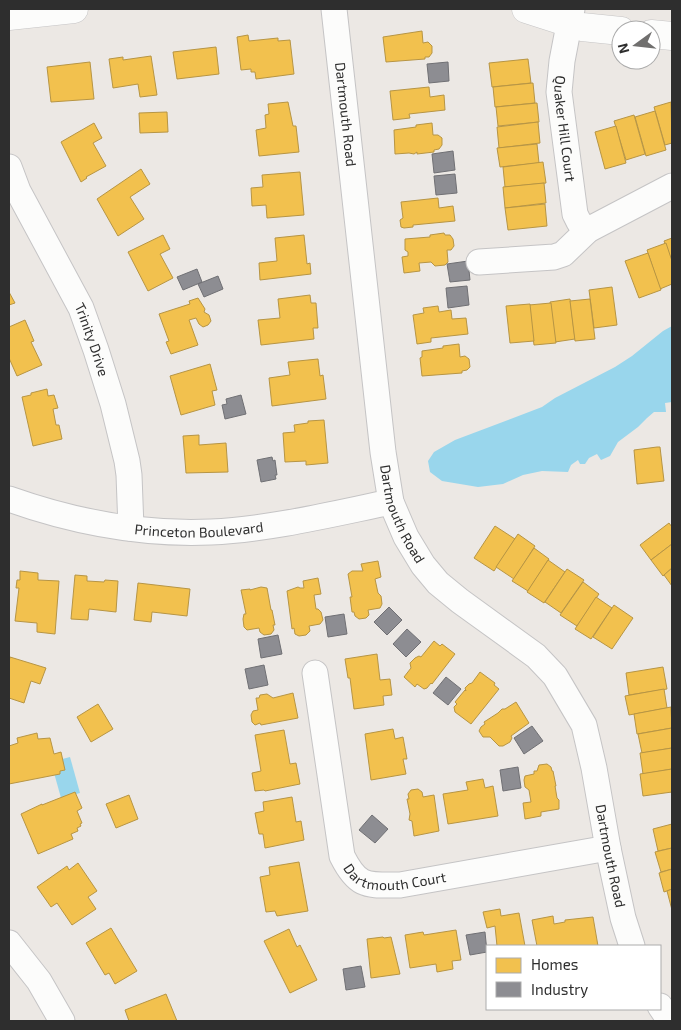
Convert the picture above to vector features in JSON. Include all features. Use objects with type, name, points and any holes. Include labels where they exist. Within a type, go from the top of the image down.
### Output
[{"type":"street","points":[[9,16],[74,9]]},
{"type":"street","name":"Dartmouth Road","points":[[334,9],[382,444],[391,502],[406,537],[423,565],[438,582],[480,617],[536,656],[556,676],[584,725],[594,768],[608,848],[632,945]]},
{"type":"street","points":[[526,9],[571,15],[582,27],[611,30]]},
{"type":"street","name":"Quaker Hill Court","points":[[571,15],[562,61],[559,92],[575,214],[579,222],[588,230]]},
{"type":"street","name":"Trinity Drive","points":[[9,167],[18,191],[81,308],[96,350],[113,404],[127,461],[131,528]]},
{"type":"street","points":[[480,262],[554,257],[563,254],[588,230],[672,186]]},
{"type":"street","name":"Princeton Boulevard","points":[[9,500],[64,517],[111,526],[154,531],[212,532],[270,526],[391,502]]},
{"type":"street","name":"Dartmouth Court","points":[[315,673],[342,856],[349,869],[361,882],[375,885],[400,885],[608,848]]},
{"type":"street","points":[[9,943],[39,981],[62,1021]]},
{"type":"street","points":[[661,1008],[670,1021]]},
{"type":"water","points":[[672,326],[672,402],[665,403],[666,412],[654,412],[618,442],[610,456],[601,460],[597,454],[589,458],[585,464],[580,464],[578,460],[571,465],[568,472],[542,471],[523,475],[503,484],[478,487],[442,481],[430,472],[428,461],[434,452],[455,440],[542,407],[555,398],[615,367]]},
{"type":"water","points":[[70,757],[80,793],[61,798],[51,762]]},
{"type":"building: Homes","points":[[422,31],[423,43],[428,42],[432,46],[432,53],[429,57],[425,57],[425,59],[386,62],[383,37]]},
{"type":"building: Homes","points":[[248,35],[249,41],[278,38],[278,41],[290,40],[294,74],[256,79],[255,72],[251,72],[251,69],[241,70],[237,37]]},
{"type":"building: Homes","points":[[216,47],[219,74],[177,79],[173,52]]},
{"type":"building: Homes","points":[[151,56],[157,95],[140,97],[138,84],[113,88],[109,59],[123,57],[123,60]]},
{"type":"building: Homes","points":[[528,59],[531,83],[492,87],[489,63]]},
{"type":"building: Homes","points":[[90,62],[94,99],[51,102],[47,67]]},
{"type":"building: Homes","points":[[533,83],[535,103],[495,107],[493,87]]},
{"type":"building: Homes","points":[[429,87],[430,97],[444,95],[445,110],[409,114],[410,118],[393,120],[390,91]]},
{"type":"building: Homes","points":[[288,102],[293,126],[296,126],[299,152],[259,156],[256,130],[266,128],[265,115],[269,114],[268,104]]},
{"type":"building: Homes","points":[[671,102],[672,143],[665,145],[654,107]]},
{"type":"building: Homes","points":[[537,103],[539,122],[498,126],[496,107]]},
{"type":"building: Homes","points":[[655,111],[666,150],[646,156],[635,117]]},
{"type":"building: Homes","points":[[167,112],[168,132],[140,133],[139,113]]},
{"type":"building: Homes","points":[[634,115],[645,154],[626,160],[614,121]]},
{"type":"building: Homes","points":[[538,122],[540,143],[499,148],[497,127]]},
{"type":"building: Homes","points":[[94,123],[102,138],[93,143],[106,166],[86,177],[81,182],[61,142]]},
{"type":"building: Homes","points":[[432,123],[433,135],[438,135],[442,138],[442,145],[439,149],[434,150],[434,152],[417,154],[417,152],[414,154],[395,154],[394,130]]},
{"type":"building: Homes","points":[[616,126],[626,163],[605,169],[595,132]]},
{"type":"building: Homes","points":[[537,144],[539,163],[500,167],[497,148]]},
{"type":"building: Homes","points":[[543,162],[546,183],[505,187],[503,167]]},
{"type":"building: Homes","points":[[141,169],[150,184],[130,197],[144,219],[118,236],[97,199]]},
{"type":"building: Homes","points":[[300,172],[304,215],[267,218],[266,205],[252,206],[251,188],[263,187],[262,175]]},
{"type":"building: Homes","points":[[544,183],[546,203],[505,208],[503,187]]},
{"type":"building: Homes","points":[[438,198],[439,208],[453,206],[455,221],[401,227],[400,220],[403,218],[401,202]]},
{"type":"building: Homes","points":[[545,204],[547,226],[508,230],[505,208]]},
{"type":"building: Homes","points":[[444,233],[445,235],[450,235],[454,246],[451,250],[447,250],[448,262],[445,265],[435,266],[431,262],[419,263],[420,271],[404,273],[402,257],[408,256],[408,252],[405,250],[405,239],[430,237],[430,235]]},
{"type":"building: Homes","points":[[163,235],[170,249],[160,254],[173,278],[148,291],[128,252]]},
{"type":"building: Homes","points":[[304,235],[307,264],[310,263],[311,274],[260,280],[259,263],[277,261],[275,238]]},
{"type":"building: Homes","points":[[672,238],[672,261],[664,241]]},
{"type":"building: Homes","points":[[666,243],[672,261],[672,284],[660,289],[647,250]]},
{"type":"building: Homes","points":[[648,253],[661,290],[639,298],[625,261]]},
{"type":"building: Homes","points":[[612,287],[617,325],[594,328],[589,290]]},
{"type":"building: Homes","points":[[9,292],[15,303],[9,305]]},
{"type":"building: Homes","points":[[310,295],[311,303],[316,303],[318,328],[313,328],[314,339],[261,345],[258,320],[280,318],[278,299]]},
{"type":"building: Homes","points":[[198,298],[205,309],[204,312],[209,315],[211,321],[203,327],[196,318],[189,320],[198,345],[171,354],[166,342],[169,341],[159,314],[190,304],[189,301]]},
{"type":"building: Homes","points":[[570,299],[575,339],[555,342],[550,302]]},
{"type":"building: Homes","points":[[590,299],[595,339],[575,341],[570,301]]},
{"type":"building: Homes","points":[[551,303],[556,343],[534,345],[529,305]]},
{"type":"building: Homes","points":[[530,304],[534,341],[510,343],[506,306]]},
{"type":"building: Homes","points":[[438,306],[439,312],[451,310],[452,319],[466,318],[468,334],[431,338],[431,342],[417,344],[413,315],[424,313],[423,308]]},
{"type":"building: Homes","points":[[25,320],[34,341],[31,342],[42,365],[17,376],[9,358],[9,327]]},
{"type":"building: Homes","points":[[459,344],[460,357],[465,356],[469,359],[470,367],[467,370],[462,371],[462,373],[422,376],[420,358],[422,357],[422,351]]},
{"type":"building: Homes","points":[[318,359],[320,376],[323,375],[326,399],[272,406],[269,378],[290,375],[288,362]]},
{"type":"building: Homes","points":[[210,364],[217,390],[212,391],[215,405],[181,415],[170,376]]},
{"type":"building: Homes","points":[[47,389],[48,396],[54,395],[58,408],[53,409],[56,425],[59,425],[62,439],[33,446],[22,397]]},
{"type":"building: Homes","points":[[324,420],[328,463],[306,465],[306,461],[285,462],[283,433],[295,432],[294,425],[308,423],[308,421]]},
{"type":"building: Homes","points":[[199,435],[199,445],[226,443],[228,472],[186,473],[183,436]]},
{"type":"building: Homes","points":[[660,447],[664,481],[637,484],[634,450]]},
{"type":"building: Homes","points":[[669,523],[672,527],[672,544],[651,560],[640,545]]},
{"type":"building: Homes","points":[[495,526],[515,539],[494,571],[474,558]]},
{"type":"building: Homes","points":[[518,534],[535,546],[514,579],[496,567]]},
{"type":"building: Homes","points":[[672,544],[672,568],[663,576],[651,560]]},
{"type":"building: Homes","points":[[534,548],[549,559],[528,591],[512,581]]},
{"type":"building: Homes","points":[[548,560],[565,572],[544,603],[527,592]]},
{"type":"building: Homes","points":[[378,561],[381,577],[375,579],[382,604],[380,608],[368,610],[369,615],[366,618],[359,619],[352,612],[350,597],[352,597],[348,574],[352,571],[363,571],[361,564]]},
{"type":"building: Homes","points":[[672,568],[672,586],[664,575]]},
{"type":"building: Homes","points":[[567,569],[584,580],[561,613],[545,602]]},
{"type":"building: Homes","points":[[20,571],[38,573],[38,580],[59,581],[55,634],[37,632],[37,623],[15,621],[19,588],[16,588],[17,580],[20,580]]},
{"type":"building: Homes","points":[[75,575],[87,576],[87,581],[118,581],[116,612],[89,609],[88,620],[71,619]]},
{"type":"building: Homes","points":[[318,578],[321,594],[314,595],[316,609],[321,612],[323,620],[320,624],[309,626],[310,631],[306,635],[299,636],[295,634],[294,628],[292,629],[287,591],[298,587],[304,588],[303,581]]},
{"type":"building: Homes","points":[[583,582],[599,594],[577,626],[560,615]]},
{"type":"building: Homes","points":[[138,583],[190,589],[187,616],[152,612],[151,622],[134,620]]},
{"type":"building: Homes","points":[[267,588],[275,625],[273,625],[274,630],[271,634],[264,635],[260,632],[259,628],[247,630],[244,627],[243,619],[244,614],[246,614],[241,590]]},
{"type":"building: Homes","points":[[596,597],[612,608],[591,639],[575,629]]},
{"type":"building: Homes","points":[[614,605],[633,618],[612,649],[593,637]]},
{"type":"building: Homes","points":[[434,641],[440,646],[442,644],[455,654],[432,684],[424,689],[417,684],[415,687],[404,677],[411,668],[410,663],[415,658],[421,657]]},
{"type":"building: Homes","points":[[377,654],[380,680],[390,679],[392,695],[383,696],[384,705],[354,709],[350,678],[348,678],[345,659]]},
{"type":"building: Homes","points":[[10,657],[46,668],[40,684],[31,681],[24,703],[9,698]]},
{"type":"building: Homes","points":[[663,667],[667,689],[629,695],[626,673]]},
{"type":"building: Homes","points":[[480,672],[495,683],[494,685],[499,689],[471,724],[455,712],[454,707],[457,704],[455,702],[466,691],[465,688],[472,683]]},
{"type":"building: Homes","points":[[664,689],[667,708],[629,715],[625,696]]},
{"type":"building: Homes","points":[[293,693],[298,718],[261,725],[260,723],[255,725],[252,722],[251,715],[253,711],[258,710],[256,698],[259,698],[260,695],[267,694],[273,698]]},
{"type":"building: Homes","points":[[516,702],[529,723],[511,736],[510,742],[503,746],[499,746],[490,737],[483,737],[479,731],[485,724],[484,722]]},
{"type":"building: Homes","points":[[98,704],[113,729],[91,742],[77,717]]},
{"type":"building: Homes","points":[[671,707],[672,728],[637,734],[634,714]]},
{"type":"building: Homes","points":[[672,728],[672,748],[642,753],[638,734]]},
{"type":"building: Homes","points":[[393,729],[395,739],[403,737],[407,759],[403,759],[406,774],[371,780],[365,734]]},
{"type":"building: Homes","points":[[284,730],[290,764],[296,763],[300,784],[265,791],[255,791],[252,773],[261,771],[255,735]]},
{"type":"building: Homes","points":[[37,733],[38,739],[50,738],[54,754],[61,752],[65,770],[60,771],[60,774],[9,784],[9,746],[18,743],[17,738]]},
{"type":"building: Homes","points":[[672,748],[672,769],[643,774],[640,753]]},
{"type":"building: Homes","points":[[547,764],[553,771],[559,809],[541,812],[541,816],[525,819],[523,803],[531,802],[529,790],[525,787],[525,776],[534,774],[539,765]]},
{"type":"building: Homes","points":[[672,769],[672,792],[643,796],[640,774]]},
{"type":"building: Homes","points":[[483,779],[485,788],[493,786],[498,816],[448,824],[443,794],[468,790],[466,782]]},
{"type":"building: Homes","points":[[418,789],[422,792],[423,797],[434,795],[439,831],[414,836],[412,821],[409,820],[410,814],[407,799],[409,799],[408,794],[411,790]]},
{"type":"building: Homes","points":[[75,792],[82,808],[77,811],[82,823],[80,824],[81,826],[77,828],[78,831],[71,834],[73,839],[38,854],[21,814]]},
{"type":"building: Homes","points":[[129,795],[138,819],[116,828],[106,804]]},
{"type":"building: Homes","points":[[292,797],[296,822],[301,821],[304,840],[265,848],[263,834],[259,834],[255,813],[264,811],[263,802]]},
{"type":"building: Homes","points":[[672,824],[672,848],[658,851],[653,829]]},
{"type":"building: Homes","points":[[672,848],[672,869],[661,872],[655,852]]},
{"type":"building: Homes","points":[[299,862],[308,911],[277,916],[275,911],[266,912],[260,877],[270,875],[269,867]]},
{"type":"building: Homes","points":[[78,863],[97,891],[88,897],[96,909],[72,925],[57,903],[51,907],[37,887],[67,866],[69,870]]},
{"type":"building: Homes","points":[[672,869],[672,889],[664,892],[659,873]]},
{"type":"building: Homes","points":[[672,889],[672,910],[667,891]]},
{"type":"building: Homes","points":[[500,909],[501,916],[519,913],[525,945],[497,945],[495,926],[487,928],[483,912]]},
{"type":"building: Homes","points":[[553,916],[554,924],[565,922],[565,920],[593,917],[598,945],[537,945],[532,920]]},
{"type":"building: Homes","points":[[111,928],[137,971],[115,984],[109,973],[105,975],[86,943]]},
{"type":"building: Homes","points":[[289,929],[297,947],[300,945],[317,980],[290,993],[264,941]]},
{"type":"building: Homes","points":[[456,930],[461,960],[452,961],[453,969],[437,972],[436,964],[410,968],[405,935],[423,932],[424,935]]},
{"type":"building: Homes","points":[[391,937],[400,974],[371,978],[367,939]]},
{"type":"building: Homes","points":[[166,994],[177,1021],[129,1021],[125,1010]]},
{"type":"building: Industry","points":[[448,62],[449,81],[429,83],[427,64]]},
{"type":"building: Industry","points":[[453,151],[455,170],[434,173],[432,154]]},
{"type":"building: Industry","points":[[455,174],[457,193],[436,195],[434,176]]},
{"type":"building: Industry","points":[[468,261],[470,280],[450,282],[447,264]]},
{"type":"building: Industry","points":[[197,269],[202,282],[183,290],[177,277]]},
{"type":"building: Industry","points":[[218,276],[223,289],[204,297],[198,284]]},
{"type":"building: Industry","points":[[467,286],[469,305],[448,308],[446,288]]},
{"type":"building: Industry","points":[[241,395],[246,414],[225,419],[222,405],[227,404],[226,399]]},
{"type":"building: Industry","points":[[272,457],[273,461],[275,460],[276,479],[261,482],[257,460]]},
{"type":"building: Industry","points":[[389,607],[402,620],[387,635],[374,622]]},
{"type":"building: Industry","points":[[344,614],[347,634],[328,637],[325,617]]},
{"type":"building: Industry","points":[[407,629],[421,642],[406,657],[393,644]]},
{"type":"building: Industry","points":[[278,635],[282,654],[261,658],[258,639]]},
{"type":"building: Industry","points":[[264,665],[268,685],[249,689],[245,669]]},
{"type":"building: Industry","points":[[446,677],[461,689],[448,705],[433,693]]},
{"type":"building: Industry","points":[[532,726],[543,741],[524,754],[514,738]]},
{"type":"building: Industry","points":[[518,767],[521,788],[503,791],[500,770]]},
{"type":"building: Industry","points":[[372,815],[388,829],[375,843],[359,830]]},
{"type":"building: Industry","points":[[485,932],[486,952],[470,955],[466,935]]},
{"type":"building: Industry","points":[[361,966],[365,987],[346,990],[343,969]]}]
